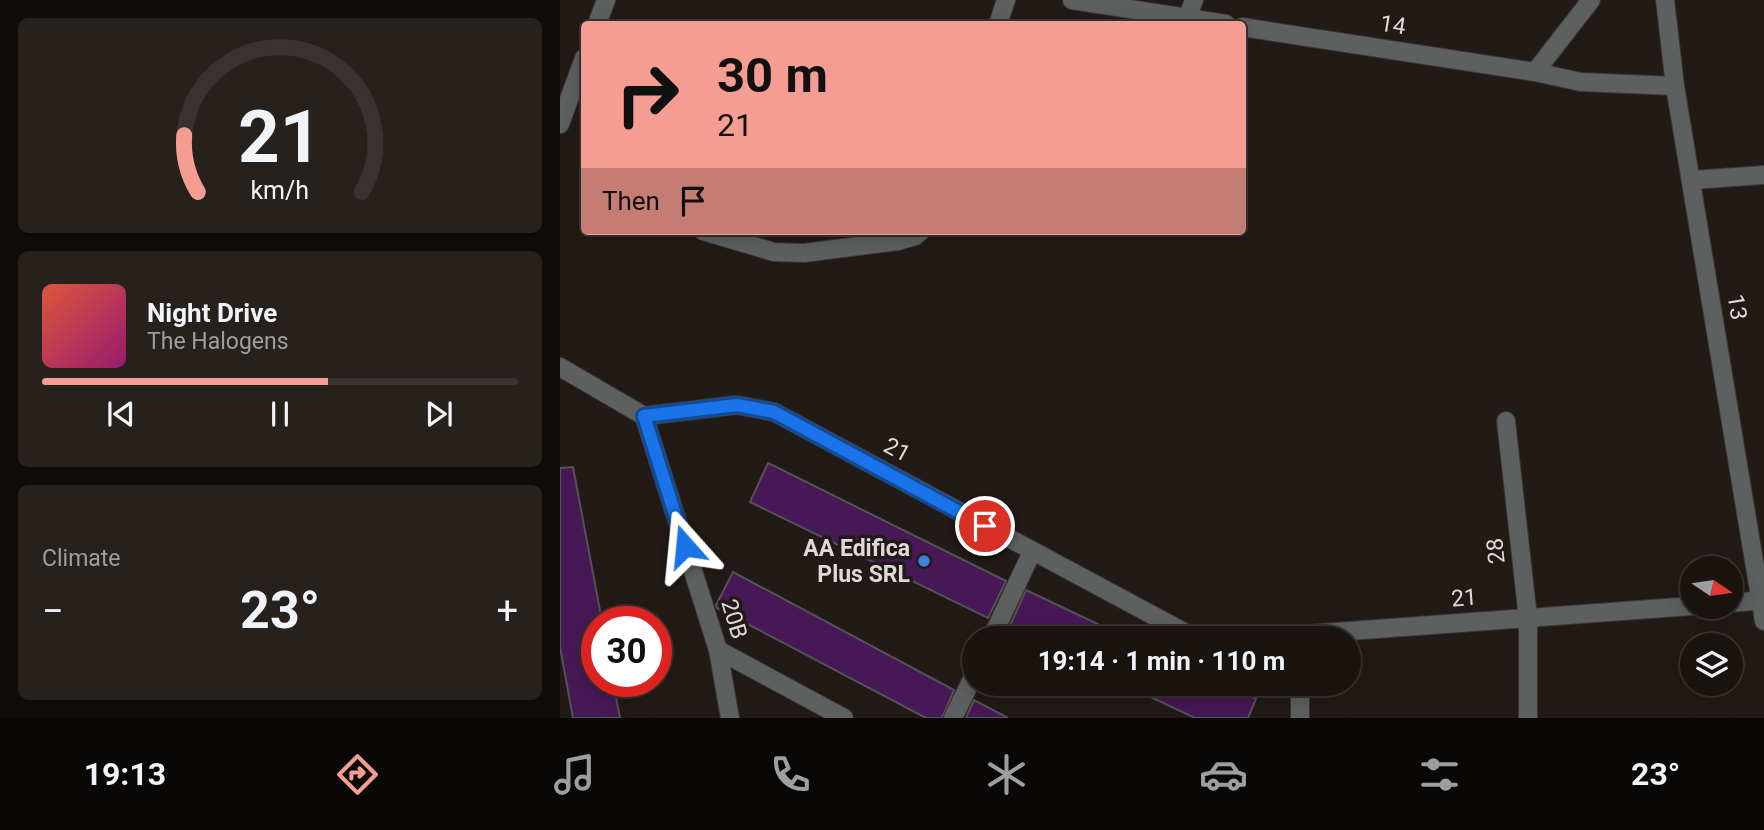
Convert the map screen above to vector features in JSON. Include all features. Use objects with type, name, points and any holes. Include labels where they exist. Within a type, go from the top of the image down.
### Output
[{"type":"street","points":[[598,21],[606,0]]},
{"type":"street","points":[[999,21],[1006,0]]},
{"type":"street","points":[[1072,0],[1203,21]]},
{"type":"street","points":[[1187,19],[1194,0]]},
{"type":"street","points":[[1535,72],[1591,0]]},
{"type":"street","name":"13","points":[[1665,0],[1675,86],[1763,601],[1764,621]]},
{"type":"street","name":"14","points":[[1246,28],[1535,72],[1581,82],[1675,86]]},
{"type":"street","points":[[560,124],[581,66]]},
{"type":"street","points":[[1692,180],[1764,174]]},
{"type":"street","points":[[717,235],[774,252],[804,253],[898,241],[916,235]]},
{"type":"street","points":[[560,367],[644,416]]},
{"type":"street","name":"21","points":[[644,416],[737,405],[774,412],[1172,626]]},
{"type":"street","name":"20B","points":[[644,416],[718,650],[730,718]]},
{"type":"street","name":"28","points":[[1506,421],[1528,618],[1528,718]]},
{"type":"street","points":[[997,626],[1032,552]]},
{"type":"street","points":[[1743,602],[1763,601]]},
{"type":"street","name":"21","points":[[1361,632],[1680,607]]},
{"type":"street","points":[[718,650],[844,718]]},
{"type":"street","points":[[954,718],[964,696]]},
{"type":"street","points":[[1300,696],[1300,718]]},
{"type":"building","points":[[768,463],[1006,581],[988,618],[750,502]]},
{"type":"building","points":[[573,467],[599,606],[581,606],[581,697],[616,697],[620,718],[573,718],[560,647],[560,468]]},
{"type":"building","points":[[733,572],[954,690],[942,718],[926,718],[717,608],[716,605]]},
{"type":"building","points":[[1026,590],[1102,626],[1010,626]]},
{"type":"building","points":[[1148,696],[1250,696],[1256,699],[1248,718],[1195,718]]},
{"type":"building","points":[[974,700],[1008,718],[966,718]]},
{"type":"place","name":"AA Edifica Plus SRL","points":[[924,561]]},
{"type":"route","points":[[685,546],[644,416],[737,405],[774,412],[985,526]]}]
